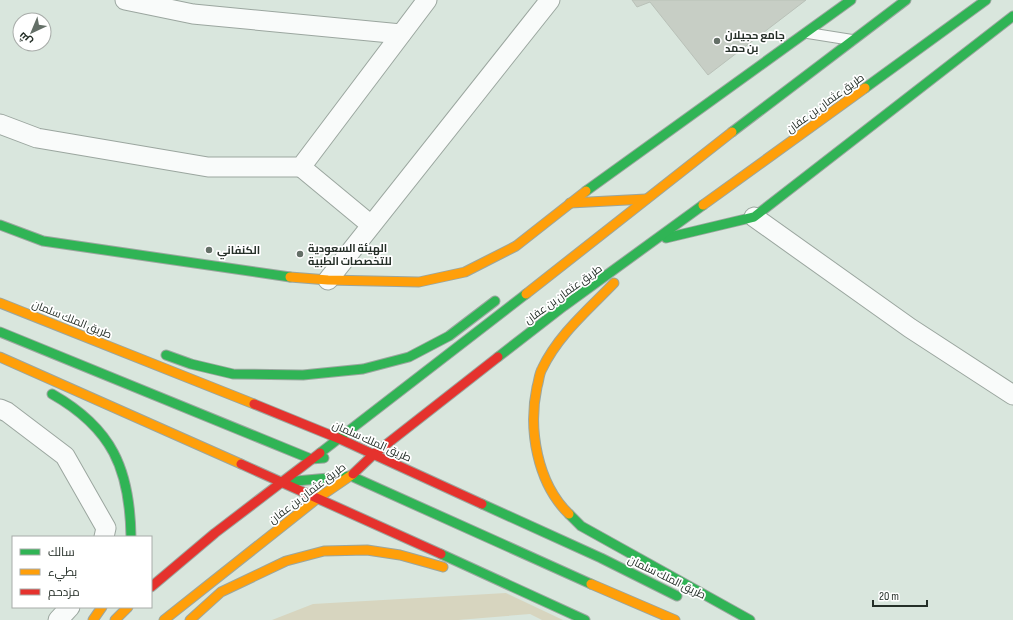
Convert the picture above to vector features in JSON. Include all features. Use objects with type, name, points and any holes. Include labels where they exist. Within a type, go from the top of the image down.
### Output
[{"type":"street","points":[[125,0],[193,14],[401,34]]},
{"type":"street","points":[[301,167],[427,0]]},
{"type":"street","points":[[328,280],[550,0]]},
{"type":"street","points":[[0,225],[43,241],[271,275],[328,280],[419,282],[465,272],[516,246],[570,203],[851,0]]},
{"type":"street","name":"طريق عثمان بن عفان","points":[[152,586],[205,541],[479,332],[646,198],[906,0]]},
{"type":"street","name":"طريق عثمان بن عفان","points":[[164,620],[318,498],[351,476],[374,454],[564,306],[656,241],[986,0]]},
{"type":"street","points":[[750,620],[581,526],[556,503],[541,466],[534,442],[533,419],[536,393],[542,370],[565,333],[656,241],[754,217],[1013,16]]},
{"type":"street","points":[[0,124],[37,138],[208,167],[301,167],[371,225]]},
{"type":"street","points":[[570,203],[646,198]]},
{"type":"street","points":[[597,225],[646,198]]},
{"type":"street","points":[[754,217],[910,328],[1013,395]]},
{"type":"street","points":[[161,353],[191,364],[233,374],[303,375],[363,369],[416,353],[449,336],[502,295]]},
{"type":"street","name":"طريق الملك سلمان","points":[[0,303],[340,439],[601,558],[685,599]]},
{"type":"street","points":[[12,309],[110,336]]},
{"type":"street","points":[[0,332],[311,459],[335,457]]},
{"type":"street","points":[[0,358],[280,483],[318,498],[585,620]]},
{"type":"street","points":[[42,389],[70,402],[98,429],[116,453],[129,489],[131,536]]},
{"type":"street","points":[[0,409],[7,412],[65,456],[106,528],[104,536]]},
{"type":"street","points":[[351,456],[374,454]]},
{"type":"street","points":[[280,483],[351,476],[599,588],[674,620]]},
{"type":"street","points":[[190,620],[221,592],[286,561],[324,551],[367,550],[400,555],[506,584]]},
{"type":"street","points":[[58,620],[69,608]]},
{"type":"street","points":[[93,620],[101,608]]},
{"type":"street","points":[[115,620],[127,608]]},
{"type":"lane","points":[[806,32],[854,40]]},
{"type":"shaded area","points":[[506,593],[563,620],[542,620],[530,614],[458,620],[272,620],[313,604]]},
{"type":"building","name":"جامع حجيلان بن حمد","points":[[632,0],[806,0],[708,75],[650,2],[637,7]]},
{"type":"traffic: fast","points":[[586,191],[851,0]]},
{"type":"traffic: fast","points":[[732,132],[906,0]]},
{"type":"traffic: fast","points":[[865,88],[986,0]]},
{"type":"traffic: fast","points":[[666,238],[754,217],[1013,16]]},
{"type":"traffic: fast","points":[[498,357],[564,306],[703,205]]},
{"type":"traffic: fast","points":[[0,225],[43,241],[290,277]]},
{"type":"traffic: fast","points":[[320,453],[526,294]]},
{"type":"traffic: fast","points":[[166,355],[191,364],[233,374],[303,375],[363,369],[409,357],[449,336],[495,301]]},
{"type":"traffic: fast","points":[[0,332],[311,459],[324,458]]},
{"type":"traffic: fast","points":[[52,394],[73,407],[90,421],[103,436],[114,453],[127,491],[131,536]]},
{"type":"traffic: fast","points":[[285,482],[351,476],[591,584]]},
{"type":"traffic: fast","points":[[482,504],[601,558],[677,596]]},
{"type":"traffic: fast","points":[[569,514],[581,526],[750,620]]},
{"type":"traffic: fast","points":[[441,554],[585,620]]},
{"type":"traffic: slow","points":[[703,205],[865,88]]},
{"type":"traffic: slow","points":[[526,294],[732,132]]},
{"type":"traffic: slow","points":[[290,277],[328,280],[419,282],[465,272],[516,246],[586,191]]},
{"type":"traffic: slow","points":[[570,203],[646,199]]},
{"type":"traffic: slow","points":[[569,514],[549,487],[542,471],[535,437],[534,403],[537,387],[541,371],[556,345],[574,323],[614,283]]},
{"type":"traffic: slow","points":[[0,303],[254,404]]},
{"type":"traffic: slow","points":[[0,357],[241,464]]},
{"type":"traffic: slow","points":[[164,620],[318,498],[353,474]]},
{"type":"traffic: slow","points":[[190,620],[221,592],[286,561],[324,551],[367,550],[400,555],[443,567]]},
{"type":"traffic: slow","points":[[591,584],[675,620]]},
{"type":"traffic: slow","points":[[93,620],[101,608]]},
{"type":"traffic: slow","points":[[115,620],[127,608]]},
{"type":"traffic: jam","points":[[353,474],[374,454],[498,357]]},
{"type":"traffic: jam","points":[[254,404],[340,439],[482,504]]},
{"type":"traffic: jam","points":[[152,586],[215,533],[320,453]]},
{"type":"traffic: jam","points":[[241,464],[441,554]]},
{"type":"place","name":"جامع حجيلان بن حمد","points":[[717,41]]},
{"type":"place","name":"الكنفاني","points":[[209,250]]},
{"type":"place","name":"الهيئة السعودية للتخصصات الطبية","points":[[300,254]]}]
